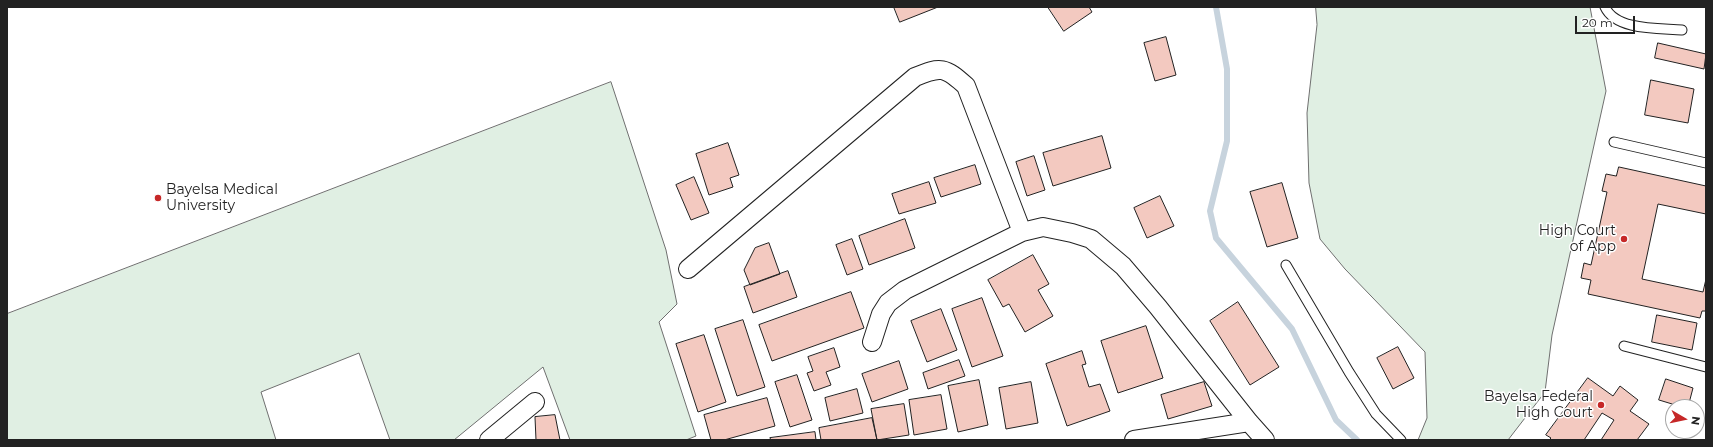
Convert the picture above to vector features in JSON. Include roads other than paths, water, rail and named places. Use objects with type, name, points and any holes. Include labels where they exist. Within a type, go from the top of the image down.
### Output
[{"type":"street","points":[[688,269],[915,77],[932,70],[951,72],[966,86],[1022,232]]},
{"type":"street","points":[[872,342],[881,314],[888,303],[905,290],[1022,232],[1043,227],[1072,233],[1090,239],[1123,266],[1265,440]]},
{"type":"street","points":[[489,440],[535,402]]},
{"type":"street","points":[[1134,440],[1249,422]]},
{"type":"lane","points":[[1605,7],[1620,22],[1637,26],[1682,30]]},
{"type":"lane","points":[[1614,142],[1706,163]]},
{"type":"lane","points":[[1286,265],[1349,372],[1376,414],[1401,440]]},
{"type":"lane","points":[[1624,346],[1706,367]]},
{"type":"waterway","points":[[1216,7],[1227,69],[1227,141],[1210,211],[1216,238],[1292,329],[1336,420],[1357,440]]},
{"type":"place","name":"Bayelsa Medical University","points":[[158,198]]},
{"type":"place","name":"High Court of App","points":[[1624,239]]},
{"type":"place","name":"Bayelsa Federal High Court","points":[[1601,405]]}]
